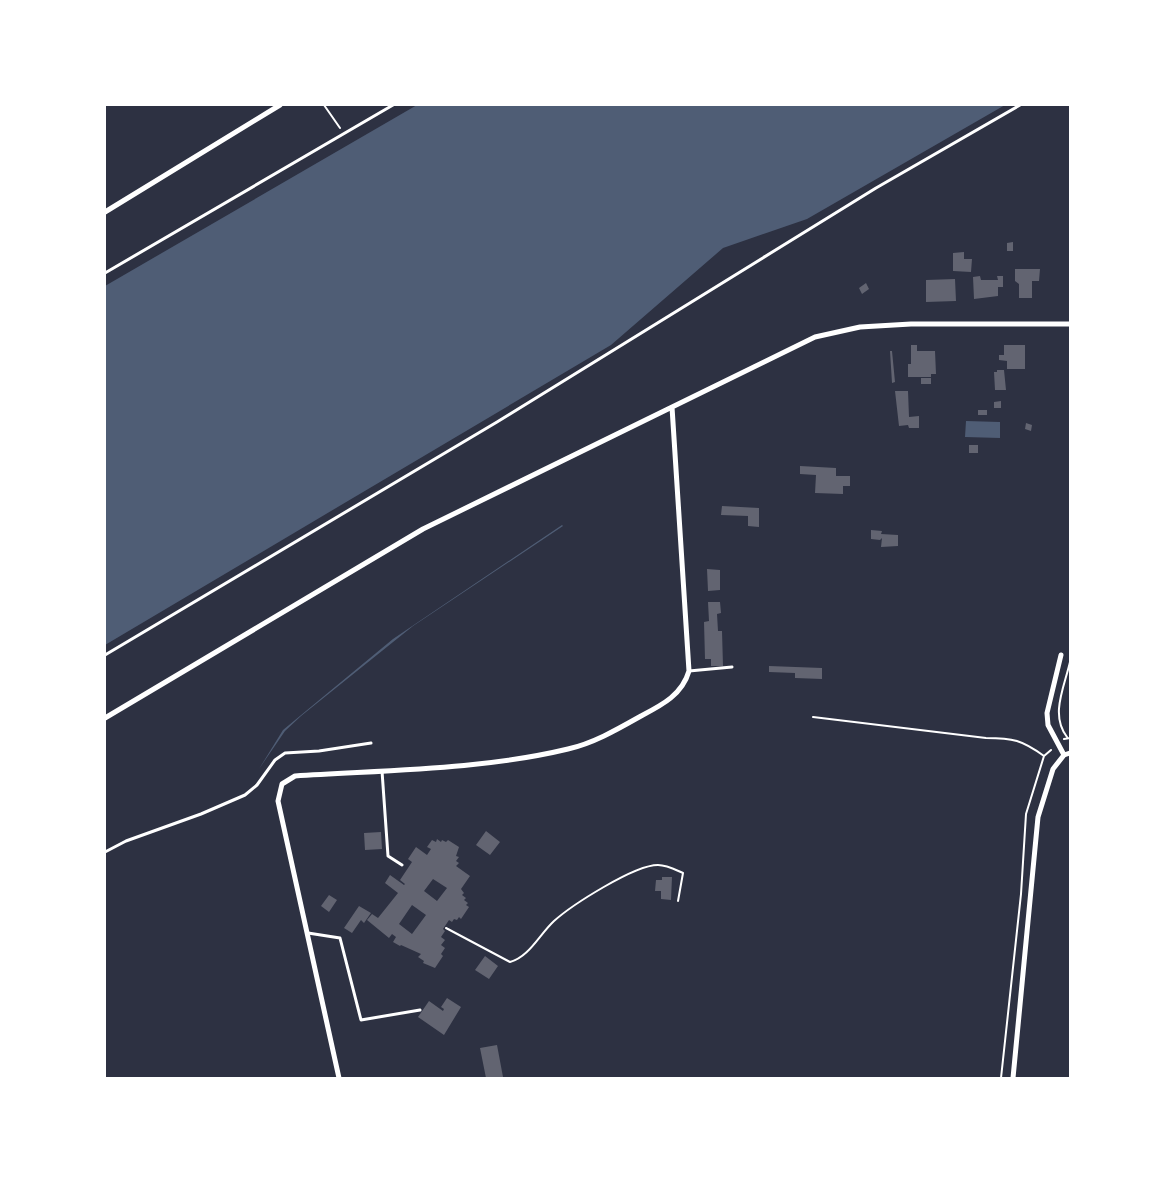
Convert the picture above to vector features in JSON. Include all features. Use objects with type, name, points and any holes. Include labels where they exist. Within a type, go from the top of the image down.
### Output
[{"type":"street","points":[[105,212],[280,105]]},
{"type":"street","points":[[105,718],[423,529],[570,455],[815,337],[860,327],[911,324],[1070,324]]},
{"type":"street","points":[[339,1078],[278,801],[282,784],[296,776],[500,761],[570,749],[613,731],[662,705],[680,690],[689,671],[672,407]]},
{"type":"street","points":[[1013,1078],[1038,817],[1053,769],[1067,754],[1048,724],[1047,713],[1061,655]]},
{"type":"lane","points":[[105,273],[393,105]]},
{"type":"lane","points":[[105,654],[496,422],[876,188],[1020,105]]},
{"type":"lane","points":[[689,671],[732,667]]},
{"type":"lane","points":[[105,852],[126,841],[201,814],[245,795],[258,785],[275,760],[285,753],[319,751],[371,743]]},
{"type":"lane","points":[[382,771],[388,856],[402,865]]},
{"type":"lane","points":[[308,933],[340,938],[361,1020],[420,1010]]},
{"type":"path","points":[[324,105],[343,134]]},
{"type":"path","points":[[1067,737],[1059,727],[1057,712],[1070,662]]},
{"type":"path","points":[[813,717],[986,738],[1009,738],[1020,740],[1044,756]]},
{"type":"path","points":[[446,928],[510,962],[520,959],[555,920],[612,883],[638,870],[658,865],[673,868],[683,873],[678,901]]},
{"type":"water","points":[[417,105],[1005,105],[807,219],[723,248],[611,345],[105,645],[105,286]]},
{"type":"water","points":[[966,421],[1000,422],[1000,438],[965,437]]},
{"type":"water","points":[[562,525],[413,626],[301,716],[285,731],[259,769],[283,730],[393,639]]},
{"type":"building","points":[[1013,242],[1013,251],[1007,251],[1007,243]]},
{"type":"building","points":[[964,252],[964,259],[972,259],[971,272],[953,271],[953,253]]},
{"type":"building","points":[[1015,269],[1040,269],[1039,281],[1032,281],[1032,298],[1019,298],[1019,284],[1015,281]]},
{"type":"building","points":[[980,276],[981,280],[998,280],[997,276],[1003,276],[1003,287],[998,287],[998,296],[974,299],[973,277]]},
{"type":"building","points":[[955,279],[956,301],[926,302],[926,280]]},
{"type":"building","points":[[866,283],[869,289],[862,294],[859,288]]},
{"type":"building","points":[[911,345],[917,345],[917,351],[935,351],[936,374],[931,374],[931,377],[908,377],[908,364],[911,364]]},
{"type":"building","points":[[1004,345],[1025,345],[1025,369],[1007,369],[1007,361],[999,360],[999,355],[1004,355]]},
{"type":"building","points":[[890,351],[892,351],[895,382],[892,383]]},
{"type":"building","points":[[997,370],[1004,370],[1006,390],[995,390],[994,372],[997,372]]},
{"type":"building","points":[[921,378],[931,378],[931,384],[921,384]]},
{"type":"building","points":[[895,391],[908,391],[909,417],[919,416],[919,428],[909,428],[908,425],[899,426]]},
{"type":"building","points":[[1001,401],[1001,408],[994,408],[994,402]]},
{"type":"building","points":[[978,410],[987,410],[987,415],[978,415]]},
{"type":"building","points":[[1026,423],[1032,425],[1031,431],[1025,429]]},
{"type":"building","points":[[969,445],[978,445],[978,453],[969,453]]},
{"type":"building","points":[[800,466],[836,468],[836,476],[850,476],[850,486],[843,486],[843,494],[815,493],[816,475],[800,474]]},
{"type":"building","points":[[722,506],[759,508],[759,527],[748,526],[748,516],[721,515]]},
{"type":"building","points":[[871,530],[882,531],[881,534],[898,535],[898,546],[881,547],[882,538],[880,540],[871,539]]},
{"type":"building","points":[[707,569],[720,570],[720,590],[708,591]]},
{"type":"building","points":[[708,602],[720,602],[721,613],[717,614],[718,631],[722,631],[723,666],[711,666],[711,659],[705,659],[704,622],[709,621]]},
{"type":"building","points":[[769,666],[822,668],[822,679],[795,678],[795,673],[769,672]]},
{"type":"building","points":[[486,831],[500,842],[490,855],[476,845]]},
{"type":"building","points":[[381,832],[382,849],[365,850],[364,833]]},
{"type":"building","points":[[437,839],[441,842],[442,840],[446,842],[448,840],[459,847],[456,856],[459,857],[456,861],[459,863],[456,866],[470,876],[461,889],[464,893],[462,895],[466,898],[464,900],[468,903],[466,905],[469,907],[461,919],[459,917],[452,922],[449,920],[443,929],[445,931],[441,937],[445,940],[441,945],[445,948],[441,954],[443,956],[435,968],[423,963],[424,961],[418,957],[421,954],[393,942],[396,937],[392,934],[389,938],[367,920],[372,914],[378,918],[398,893],[385,883],[390,875],[404,885],[400,880],[412,862],[408,859],[416,847],[427,855],[431,849],[427,847],[432,840],[436,842]],"holes":[[[433,879],[447,888],[437,901],[424,891]],[[412,905],[426,915],[412,934],[399,924]]]},
{"type":"building","points":[[662,877],[672,877],[671,900],[661,899],[661,891],[655,891],[656,880],[662,880]]},
{"type":"building","points":[[329,895],[337,900],[329,912],[321,906]]},
{"type":"building","points":[[359,906],[371,913],[364,923],[361,920],[352,933],[344,928]]},
{"type":"building","points":[[485,956],[498,966],[489,979],[475,970]]},
{"type":"building","points":[[447,998],[461,1007],[444,1035],[418,1017],[429,1001],[443,1011],[444,1009],[441,1007]]},
{"type":"building","points":[[497,1045],[503,1077],[486,1078],[480,1048]]}]
